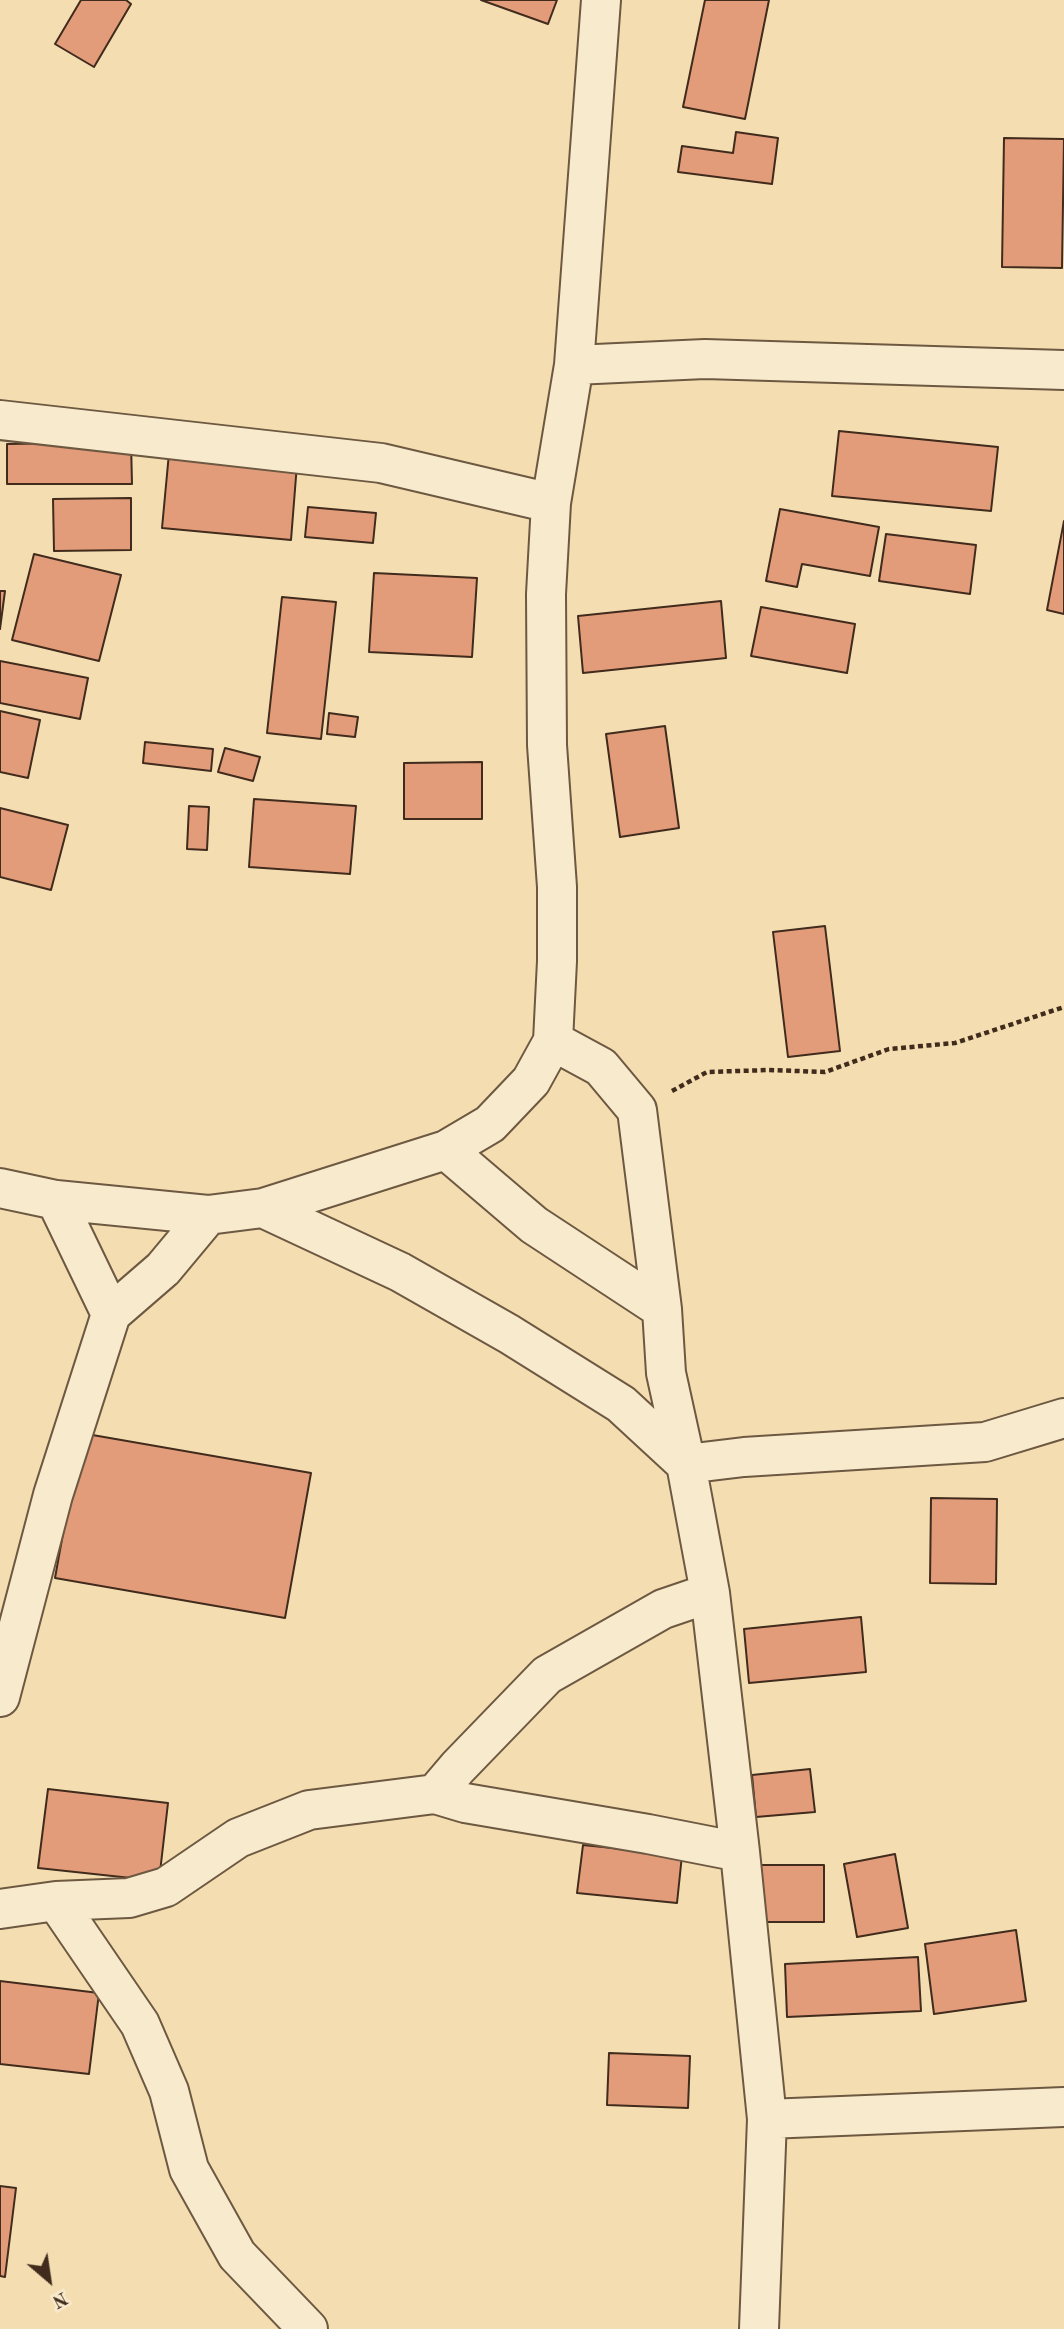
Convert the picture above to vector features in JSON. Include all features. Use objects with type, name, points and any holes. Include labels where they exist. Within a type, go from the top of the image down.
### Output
[{"type":"street","points":[[0,1188],[56,1200],[208,1215],[263,1208],[446,1150],[490,1124],[531,1081],[553,1041],[557,887],[547,745],[546,594],[551,503],[574,365],[601,0]]},
{"type":"street","points":[[574,365],[705,359],[1064,370]]},
{"type":"street","points":[[0,420],[382,463],[551,503]]},
{"type":"street","points":[[553,1041],[601,1067],[637,1110],[662,1309],[666,1373],[710,1593],[767,2119],[759,2329]]},
{"type":"street","points":[[446,1150],[534,1225],[662,1309]]},
{"type":"street","points":[[56,1200],[111,1314]]},
{"type":"street","points":[[263,1208],[400,1272],[509,1334],[621,1404],[686,1464],[744,1457],[985,1441],[1064,1418]]},
{"type":"street","points":[[0,1697],[53,1495],[111,1314],[163,1269],[208,1215]]},
{"type":"street","points":[[435,1794],[547,1675],[663,1609],[710,1593]]},
{"type":"street","points":[[0,1909],[56,1901],[129,1898],[166,1887],[238,1839],[309,1810],[435,1794],[466,1803],[648,1833],[740,1852]]},
{"type":"street","points":[[56,1901],[140,2024],[169,2091],[189,2169],[236,2255],[308,2329]]},
{"type":"street","points":[[767,2119],[1064,2107]]},
{"type":"path","points":[[637,1110],[707,1072],[825,1072],[889,1049],[955,1043],[1064,1007]]},
{"type":"building","points":[[81,0],[126,0],[131,4],[94,67],[55,44]]},
{"type":"building","points":[[481,0],[557,0],[548,24]]},
{"type":"building","points":[[705,0],[769,0],[745,119],[683,107]]},
{"type":"building","points":[[736,132],[778,138],[772,184],[678,172],[682,146],[733,153]]},
{"type":"building","points":[[1004,138],[1064,139],[1062,268],[1002,267]]},
{"type":"building","points":[[839,431],[998,447],[991,511],[832,496]]},
{"type":"building","points":[[131,442],[132,484],[7,484],[7,444]]},
{"type":"building","points":[[169,453],[297,464],[291,540],[162,528]]},
{"type":"building","points":[[131,498],[131,550],[54,551],[53,499]]},
{"type":"building","points":[[308,507],[376,513],[373,543],[305,537]]},
{"type":"building","points":[[780,509],[879,527],[870,576],[802,564],[797,587],[766,581]]},
{"type":"building","points":[[1064,521],[1064,614],[1047,610]]},
{"type":"building","points":[[886,534],[976,545],[970,594],[879,581]]},
{"type":"building","points":[[34,554],[121,575],[99,661],[12,640]]},
{"type":"building","points":[[374,573],[477,578],[472,657],[369,652]]},
{"type":"building","points":[[0,591],[5,591],[0,629]]},
{"type":"building","points":[[282,597],[336,602],[321,739],[267,733]]},
{"type":"building","points":[[721,601],[726,658],[583,673],[578,616]]},
{"type":"building","points":[[761,607],[855,624],[847,673],[751,656]]},
{"type":"building","points":[[0,661],[88,678],[80,719],[0,703]]},
{"type":"building","points":[[0,711],[40,720],[28,778],[0,772]]},
{"type":"building","points":[[329,713],[358,717],[355,737],[327,734]]},
{"type":"building","points":[[665,726],[679,828],[620,837],[606,734]]},
{"type":"building","points":[[145,742],[213,749],[211,771],[143,763]]},
{"type":"building","points":[[225,748],[260,757],[253,781],[218,772]]},
{"type":"building","points":[[482,762],[482,819],[404,819],[404,763]]},
{"type":"building","points":[[254,799],[356,806],[350,874],[249,867]]},
{"type":"building","points":[[189,806],[209,807],[207,850],[187,849]]},
{"type":"building","points":[[0,808],[68,825],[51,890],[0,877]]},
{"type":"building","points":[[825,926],[840,1051],[788,1057],[773,932]]},
{"type":"building","points":[[81,1433],[311,1473],[285,1618],[55,1578]]},
{"type":"building","points":[[931,1498],[997,1499],[996,1584],[930,1583]]},
{"type":"building","points":[[861,1617],[866,1672],[749,1683],[744,1629]]},
{"type":"building","points":[[810,1769],[815,1812],[756,1817],[752,1775]]},
{"type":"building","points":[[48,1789],[168,1803],[159,1881],[38,1868]]},
{"type":"building","points":[[583,1845],[682,1855],[677,1903],[577,1893]]},
{"type":"building","points":[[895,1854],[908,1928],[857,1937],[844,1864]]},
{"type":"building","points":[[755,1865],[824,1865],[824,1922],[756,1922]]},
{"type":"building","points":[[1016,1930],[1026,2001],[934,2014],[925,1944]]},
{"type":"building","points":[[918,1957],[921,2011],[787,2017],[785,1964]]},
{"type":"building","points":[[0,1981],[99,1993],[89,2074],[0,2064]]},
{"type":"building","points":[[609,2053],[690,2056],[688,2108],[607,2105]]},
{"type":"building","points":[[0,2186],[16,2188],[5,2277],[0,2276]]}]
